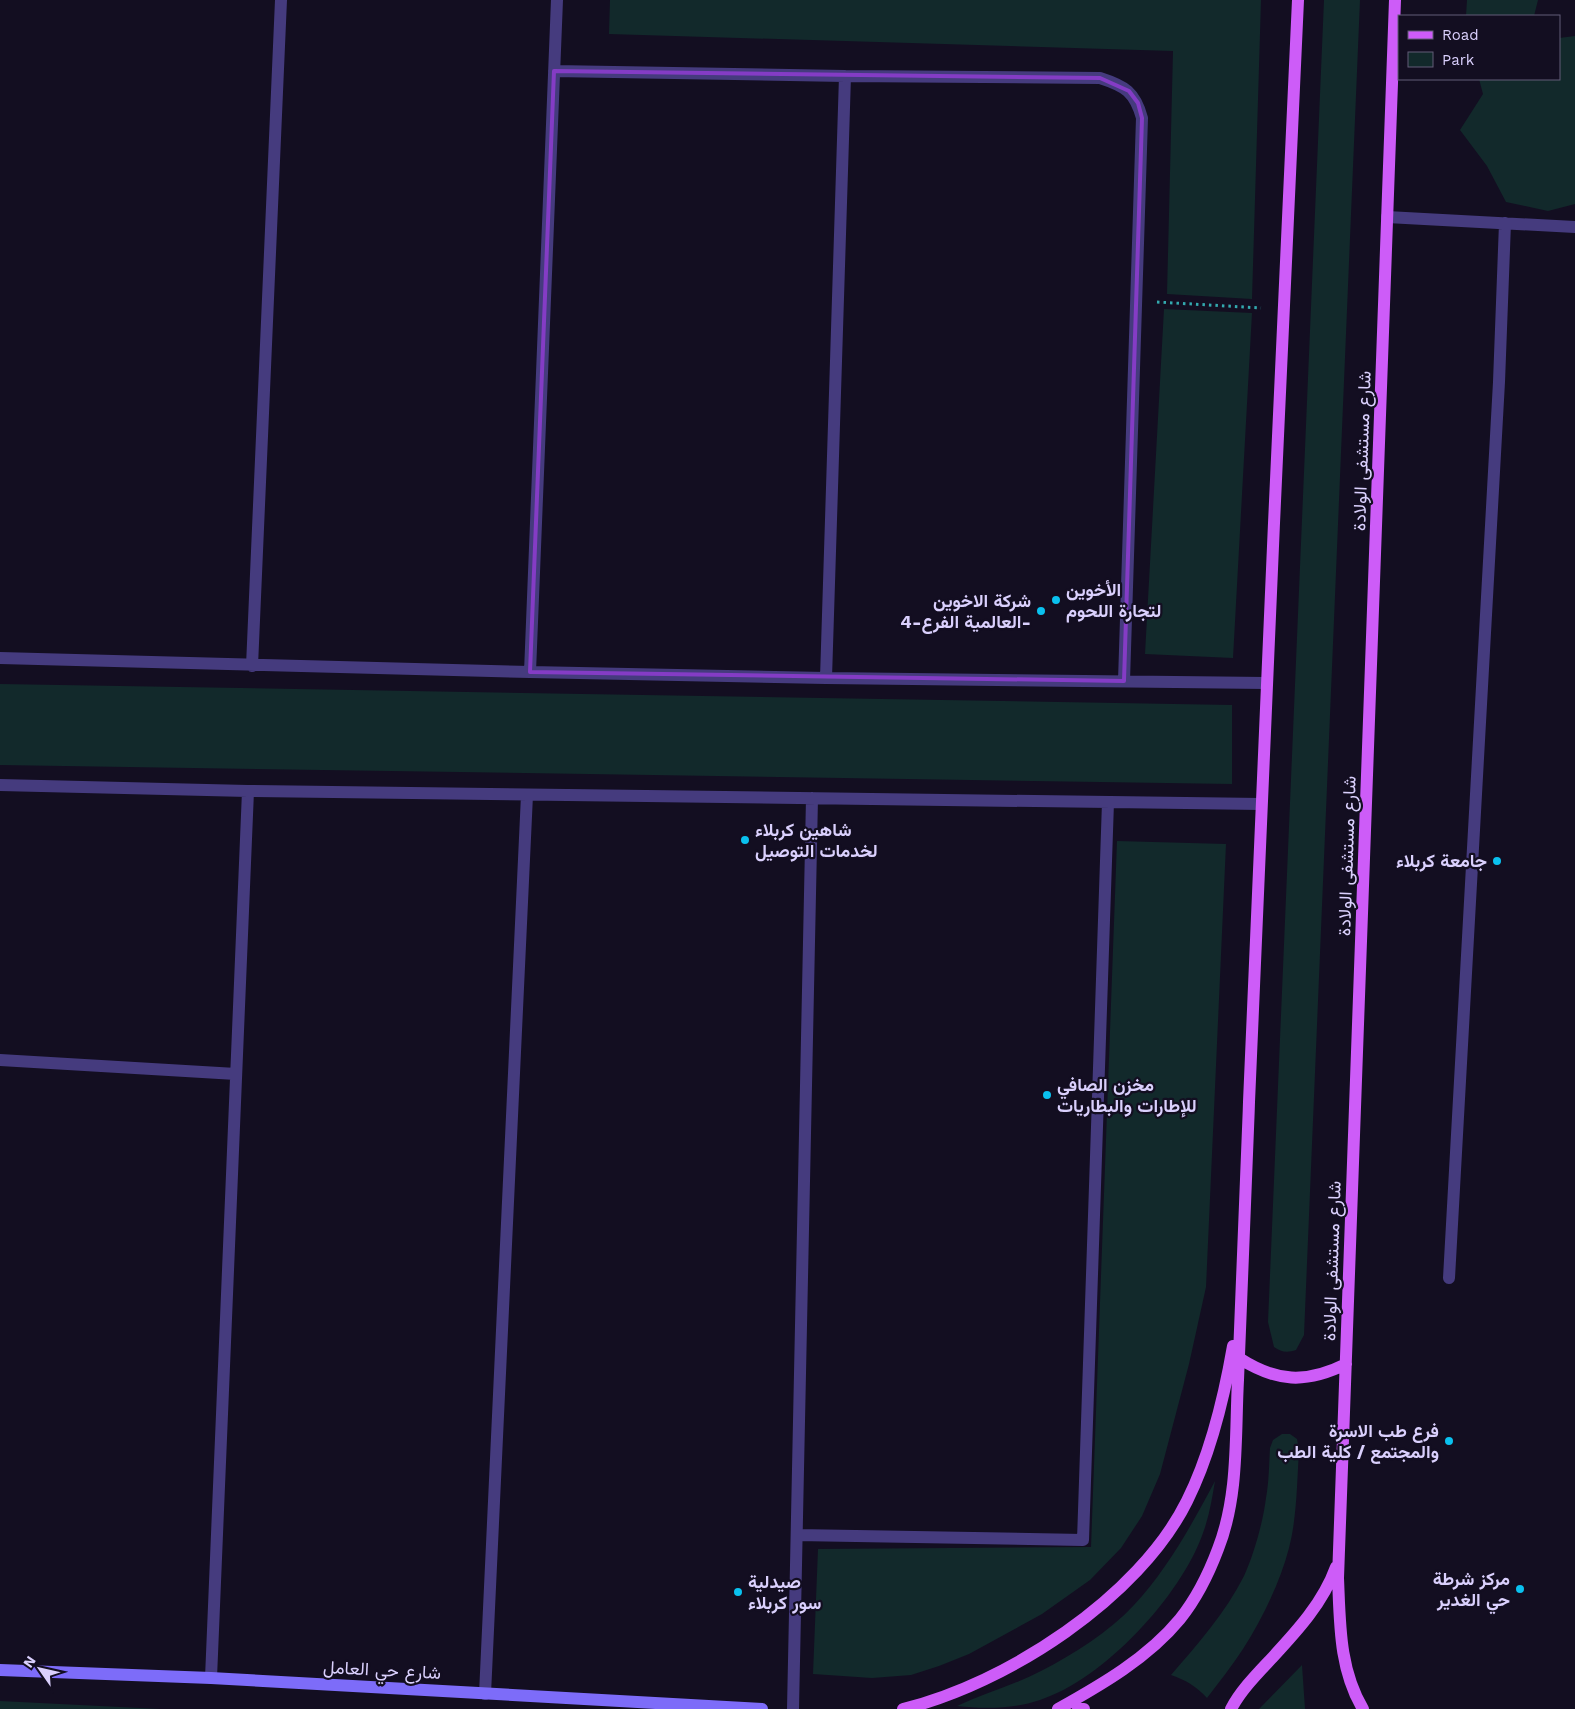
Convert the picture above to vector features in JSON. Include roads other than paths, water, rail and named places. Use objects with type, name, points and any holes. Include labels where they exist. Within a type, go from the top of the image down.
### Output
[{"type":"main road","points":[[1058,1709],[1110,1679],[1162,1638],[1180,1619],[1194,1599],[1219,1547],[1231,1500],[1242,1294],[1266,683],[1298,0]]},
{"type":"main road","name":"شارع مستشفى الولادة","points":[[1363,1709],[1348,1679],[1343,1654],[1338,1578],[1395,0]]},
{"type":"main road","points":[[903,1709],[939,1699],[979,1681],[1022,1660],[1062,1634],[1102,1604],[1139,1569],[1164,1539],[1186,1502],[1203,1464],[1228,1375],[1242,1294]]},
{"type":"main road","points":[[1239,1358],[1264,1372],[1291,1378],[1310,1378],[1329,1373],[1346,1364]]},
{"type":"main road","points":[[1231,1709],[1253,1678],[1299,1628],[1314,1608],[1327,1587],[1340,1553]]},
{"type":"main road","name":"شارع حي العامل","points":[[0,1670],[211,1678],[762,1709]]},
{"type":"main road","points":[[571,1698],[589,1703],[596,1709]]},
{"type":"main road","points":[[1078,1709],[1084,1709]]},
{"type":"street","points":[[252,666],[281,0]]},
{"type":"street","points":[[530,672],[557,0]]},
{"type":"street","points":[[554,71],[1100,78],[1116,83],[1129,91],[1138,103],[1142,118],[1124,680]]},
{"type":"street","points":[[826,678],[845,76]]},
{"type":"street","points":[[1387,217],[1575,227]]},
{"type":"street","points":[[1449,1278],[1498,392],[1505,223]]},
{"type":"street","points":[[0,658],[252,666],[826,678],[1266,683]]},
{"type":"street","points":[[0,785],[248,792],[1261,804]]},
{"type":"street","points":[[211,1678],[248,792]]},
{"type":"street","points":[[485,1694],[527,795]]},
{"type":"street","points":[[793,1709],[812,798]]},
{"type":"street","points":[[797,1535],[1084,1540],[1108,802]]},
{"type":"street","points":[[0,1060],[236,1074]]},
{"type":"place","name":"الأخوين لتجارة اللحوم","points":[[1056,600]]},
{"type":"place","name":"شركة الاخوين العالمية الفرع-4-","points":[[1041,611]]},
{"type":"place","name":"شاهين كربلاء لخدمات التوصيل","points":[[745,840]]},
{"type":"place","name":"جامعة كربلاء","points":[[1497,861]]},
{"type":"place","name":"مخزن الصافي للإطارات والبطاريات","points":[[1047,1095]]},
{"type":"place","name":"فرع طب الاسرة والمجتمع / كلية الطب","points":[[1449,1441]]},
{"type":"place","name":"مركز شرطة حي الغدير","points":[[1520,1589]]},
{"type":"place","name":"صيدلية سور كربلاء","points":[[738,1592]]}]
